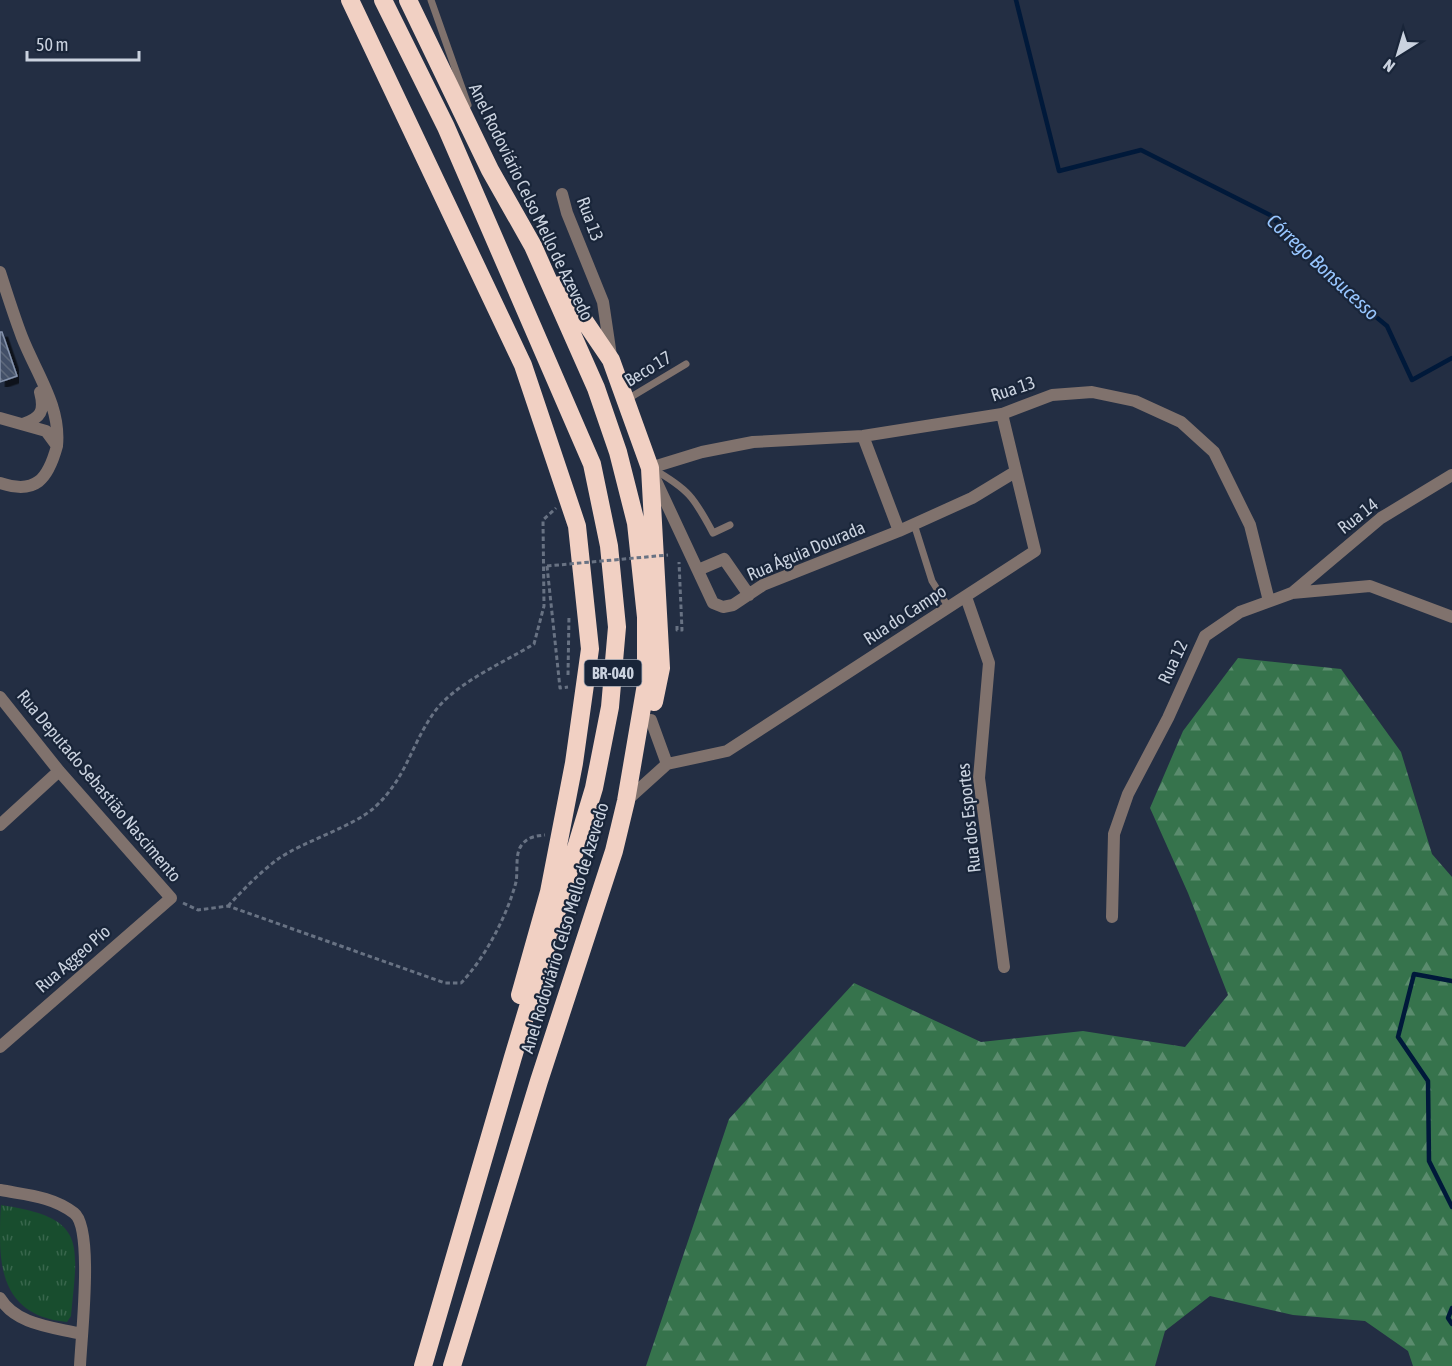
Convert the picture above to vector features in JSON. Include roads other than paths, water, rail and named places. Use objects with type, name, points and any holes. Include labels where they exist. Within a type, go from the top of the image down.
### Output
[{"type":"highway","points":[[350,0],[523,365],[578,526],[575,568],[591,648],[574,764],[549,892],[515,1012],[513,1056]]},
{"type":"highway","name":"Anel Rodoviário Celso Mello de Azevedo","points":[[383,0],[446,127],[592,464],[609,546],[617,627],[610,707],[594,788],[423,1366]]},
{"type":"highway","name":"Anel Rodoviário Celso Mello de Azevedo","points":[[408,0],[490,170],[533,246],[596,388],[618,452],[636,523],[646,616],[646,684],[626,801],[614,851],[539,1082],[452,1366]]},
{"type":"highway","points":[[533,246],[611,360],[650,468],[661,668],[651,720],[633,760]]},
{"type":"street","name":"Rua 13","points":[[562,194],[567,213],[603,302],[611,360]]},
{"type":"street","points":[[0,272],[32,359],[45,386],[58,429],[57,446],[51,468],[40,482],[17,489],[0,483]]},
{"type":"street","points":[[23,424],[36,420],[43,406],[32,359]]},
{"type":"street","name":"Rua 13","points":[[650,468],[702,452],[753,442],[863,436],[1002,414],[1052,395],[1092,392],[1135,401],[1182,422],[1214,452],[1233,486],[1250,525],[1269,601]]},
{"type":"street","name":"Rua do Campo","points":[[626,801],[667,764],[727,751],[1035,551],[1002,414]]},
{"type":"street","points":[[0,418],[46,431],[57,446]]},
{"type":"street","points":[[863,436],[899,531]]},
{"type":"street","name":"Rua Águia Dourada","points":[[650,468],[713,603],[723,607],[734,605],[763,585],[899,531],[972,498],[1015,472]]},
{"type":"street","name":"Rua 14","points":[[1292,593],[1381,518],[1452,475]]},
{"type":"street","points":[[698,570],[724,559],[748,595]]},
{"type":"street","name":"Rua 12","points":[[1112,917],[1114,834],[1128,794],[1168,717],[1205,636],[1240,612],[1292,593],[1370,586],[1452,617]]},
{"type":"street","name":"Rua dos Esportes","points":[[966,597],[989,663],[979,778],[1004,967]]},
{"type":"street","name":"Rua Deputado Sebastião Nascimento","points":[[0,698],[59,771],[171,898]]},
{"type":"street","points":[[651,720],[667,764]]},
{"type":"street","points":[[0,825],[59,771]]},
{"type":"street","name":"Rua Aggeo Pío","points":[[0,1047],[171,898]]},
{"type":"street","points":[[0,1190],[53,1199],[76,1214],[86,1243],[80,1366]]},
{"type":"street","points":[[0,1298],[5,1306],[25,1320],[81,1334]]},
{"type":"lane","points":[[431,0],[490,170]]},
{"type":"lane","name":"Beco 17","points":[[626,400],[686,364]]},
{"type":"lane","points":[[650,468],[682,485],[697,503],[713,533],[730,525]]},
{"type":"lane","points":[[914,524],[932,581],[949,608]]},
{"type":"waterway","name":"Córrego Bonsucesso","points":[[1016,0],[1059,171],[1141,150],[1270,215],[1341,288],[1387,326],[1412,380],[1452,358]]},
{"type":"waterway","name":"Córrego Bonsucesso","points":[[1452,981],[1414,974],[1398,1037],[1428,1081],[1429,1161],[1452,1207]]},
{"type":"waterway","name":"Córrego Bonsucesso","points":[[1452,1308],[1448,1318],[1452,1324]]}]
